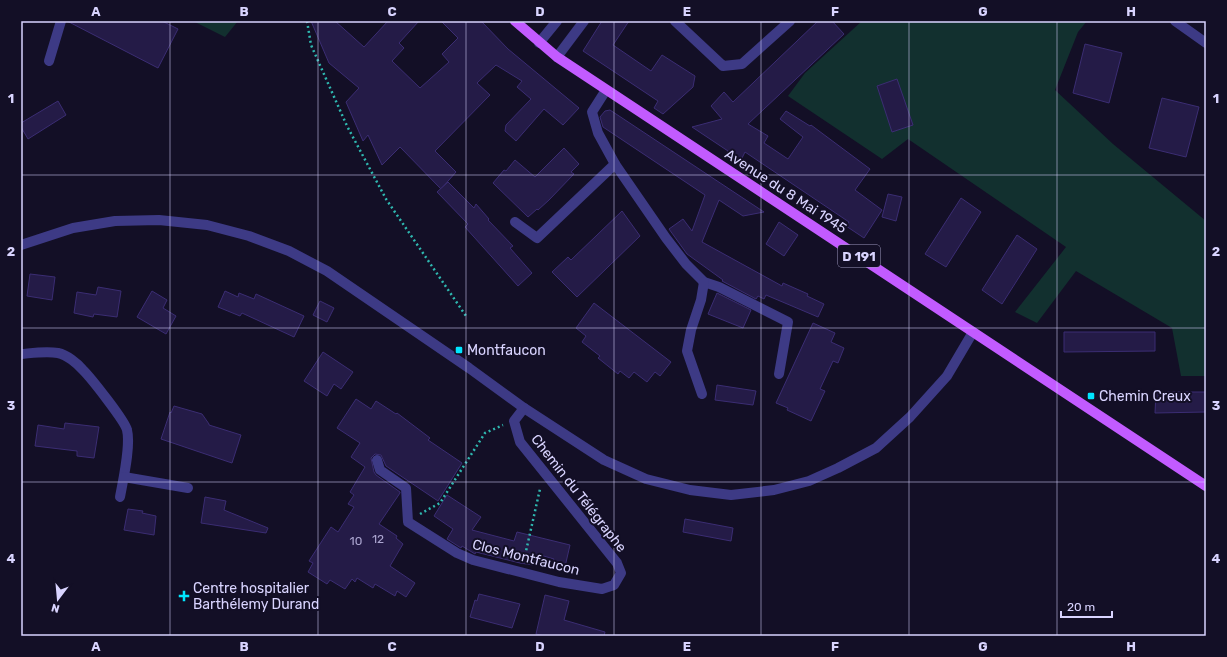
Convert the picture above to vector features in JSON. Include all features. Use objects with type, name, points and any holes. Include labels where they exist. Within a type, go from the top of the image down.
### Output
[{"type":"main road","name":"Avenue du 8 Mai 1945","points":[[515,21],[557,57],[606,90],[1206,486]]},
{"type":"street","points":[[49,61],[61,21]]},
{"type":"street","points":[[539,43],[557,21]]},
{"type":"street","points":[[557,57],[584,21]]},
{"type":"street","points":[[675,21],[723,66],[742,64],[790,21]]},
{"type":"street","points":[[1175,21],[1206,43]]},
{"type":"street","points":[[606,90],[592,112],[598,133],[615,164],[666,238],[686,264],[704,282],[719,287],[788,322],[779,374]]},
{"type":"street","points":[[515,222],[537,238],[615,164]]},
{"type":"street","points":[[21,245],[73,228],[123,221],[159,220],[207,225],[249,236],[289,251],[328,271],[469,368],[524,408],[604,460],[646,480],[690,490],[731,495],[774,490],[809,480],[838,468],[876,448],[910,417],[947,376],[973,332]]},
{"type":"street","points":[[702,394],[687,351],[691,330],[701,300],[704,282]]},
{"type":"street","points":[[21,354],[43,352],[58,353],[72,360],[84,370],[120,418],[127,429],[124,477],[120,497]]},
{"type":"street","points":[[514,421],[524,408]]},
{"type":"street","name":"Chemin du Télégraphe","points":[[514,421],[520,442],[617,563],[621,573],[614,585],[602,589]]},
{"type":"street","points":[[378,460],[380,470],[406,488],[408,522]]},
{"type":"street","points":[[124,477],[188,488]]},
{"type":"street","name":"Clos Montfaucon","points":[[408,522],[457,553],[473,560],[559,582],[602,589]]},
{"type":"path","points":[[307,21],[311,45],[347,126],[382,193],[466,316]]},
{"type":"path","points":[[408,522],[440,503],[485,433],[514,421]]},
{"type":"path","points":[[521,572],[545,474]]},
{"type":"green space","points":[[193,21],[238,21],[225,37]]},
{"type":"green space","points":[[862,21],[1087,21],[1078,32],[1055,90],[1113,144],[1206,221],[1206,376],[1181,376],[1172,328],[1076,271],[1037,323],[1015,312],[1066,247],[908,139],[882,159],[788,96],[805,73]]},
{"type":"building","points":[[67,21],[162,21],[178,29],[158,68]]},
{"type":"building","points":[[311,21],[335,21],[364,47],[388,21],[419,21],[399,43],[404,48],[392,61],[420,88],[449,62],[442,54],[458,38],[441,21],[481,21],[508,49],[579,108],[563,125],[544,109],[516,141],[505,131],[506,125],[531,99],[517,87],[522,81],[496,65],[477,83],[490,95],[435,151],[456,172],[441,189],[400,147],[382,165],[368,135],[363,141],[346,102],[359,88],[329,63]]},
{"type":"building","points":[[602,21],[629,21],[613,45],[651,71],[662,55],[695,76],[693,87],[663,114],[654,108],[658,101],[583,51]]},
{"type":"building","points":[[818,21],[832,21],[844,34],[748,124],[768,136],[764,143],[788,159],[803,137],[780,119],[786,111],[810,126],[811,125],[870,169],[855,190],[882,210],[864,238],[846,226],[849,222],[745,152],[741,160],[727,153],[728,151],[692,127],[722,119],[711,106],[724,92],[733,102]]},
{"type":"building","points":[[1085,44],[1122,53],[1109,103],[1073,93]]},
{"type":"building","points":[[897,79],[913,125],[892,132],[877,86]]},
{"type":"building","points":[[1162,98],[1199,107],[1186,157],[1149,148]]},
{"type":"building","points":[[58,101],[66,115],[28,139],[21,127],[21,123]]},
{"type":"building","points":[[610,110],[764,212],[743,216],[719,200],[702,242],[782,286],[783,283],[808,294],[807,296],[824,304],[818,317],[766,295],[764,299],[758,296],[756,299],[722,281],[723,280],[687,254],[669,229],[683,219],[692,231],[705,195],[603,127],[600,117],[605,111]]},
{"type":"building","points":[[564,148],[579,164],[571,172],[574,174],[549,200],[528,217],[493,183],[515,160],[535,177]]},
{"type":"building","points":[[448,182],[474,208],[476,204],[489,219],[488,220],[513,246],[510,248],[532,273],[518,286],[465,227],[468,224],[437,192]]},
{"type":"building","points":[[888,194],[902,197],[896,221],[882,217]]},
{"type":"building","points":[[961,198],[981,212],[946,267],[925,254]]},
{"type":"building","points":[[622,211],[640,236],[577,297],[552,272],[568,257],[571,260]]},
{"type":"building","points":[[779,222],[798,235],[784,256],[766,244]]},
{"type":"building","points":[[1017,235],[1037,249],[1002,304],[982,290]]},
{"type":"building","points":[[30,274],[55,277],[52,300],[27,296]]},
{"type":"building","points":[[98,287],[121,291],[117,317],[94,314],[93,317],[74,313],[77,292],[96,295]]},
{"type":"building","points":[[152,291],[167,300],[163,308],[176,316],[166,334],[137,317]]},
{"type":"building","points":[[225,291],[238,297],[239,293],[254,299],[256,294],[304,316],[294,337],[242,313],[240,316],[218,307]]},
{"type":"building","points":[[717,293],[751,310],[743,328],[708,314]]},
{"type":"building","points":[[320,301],[334,308],[327,322],[313,315]]},
{"type":"building","points":[[594,303],[671,362],[660,376],[655,372],[647,382],[634,372],[629,378],[620,371],[618,374],[598,358],[600,356],[582,342],[586,336],[576,328]]},
{"type":"building","points":[[813,323],[835,333],[831,342],[844,348],[838,363],[833,361],[820,389],[825,391],[811,421],[776,403]]},
{"type":"building","points":[[1064,332],[1155,332],[1155,351],[1064,352]]},
{"type":"building","points":[[323,352],[353,372],[341,389],[334,384],[327,396],[304,381]]},
{"type":"building","points":[[717,385],[756,391],[753,405],[715,400]]},
{"type":"building","points":[[1156,392],[1206,392],[1206,412],[1155,413]]},
{"type":"building","points":[[356,399],[371,409],[376,401],[396,414],[397,413],[430,438],[428,440],[462,463],[438,501],[386,466],[381,455],[375,454],[371,458],[376,475],[400,492],[379,524],[397,536],[396,538],[403,544],[390,566],[415,583],[406,597],[397,591],[395,596],[375,584],[373,588],[357,578],[355,582],[352,579],[345,589],[330,580],[327,584],[308,572],[313,563],[309,561],[331,527],[338,532],[354,507],[348,504],[354,495],[350,492],[365,467],[351,457],[360,443],[337,428]]},
{"type":"building","points":[[174,406],[202,414],[209,425],[241,435],[232,463],[161,439],[170,412],[171,413]]},
{"type":"building","points":[[65,423],[99,427],[94,458],[77,456],[77,451],[35,446],[38,425],[64,429]]},
{"type":"building","points":[[447,495],[481,517],[472,530],[514,541],[517,532],[570,545],[564,571],[552,568],[554,559],[537,554],[533,565],[520,563],[476,552],[475,554],[462,546],[461,548],[447,539],[453,529],[434,516]]},
{"type":"building","points":[[205,497],[226,501],[224,510],[268,528],[266,533],[201,523]]},
{"type":"building","points":[[128,509],[143,511],[142,513],[156,516],[154,535],[124,530]]},
{"type":"building","points":[[685,519],[733,528],[731,541],[683,532]]},
{"type":"building","points":[[479,594],[520,604],[512,628],[470,617],[475,600],[477,601]]},
{"type":"building","points":[[545,595],[569,601],[564,620],[605,632],[604,636],[545,636],[536,634]]},
{"type":"place","name":"Montfaucon","points":[[459,350]]},
{"type":"place","name":"Chemin Creux","points":[[1091,396]]},
{"type":"place","name":"Centre hospitalier Barthélemy Durand","points":[[184,596]]}]
